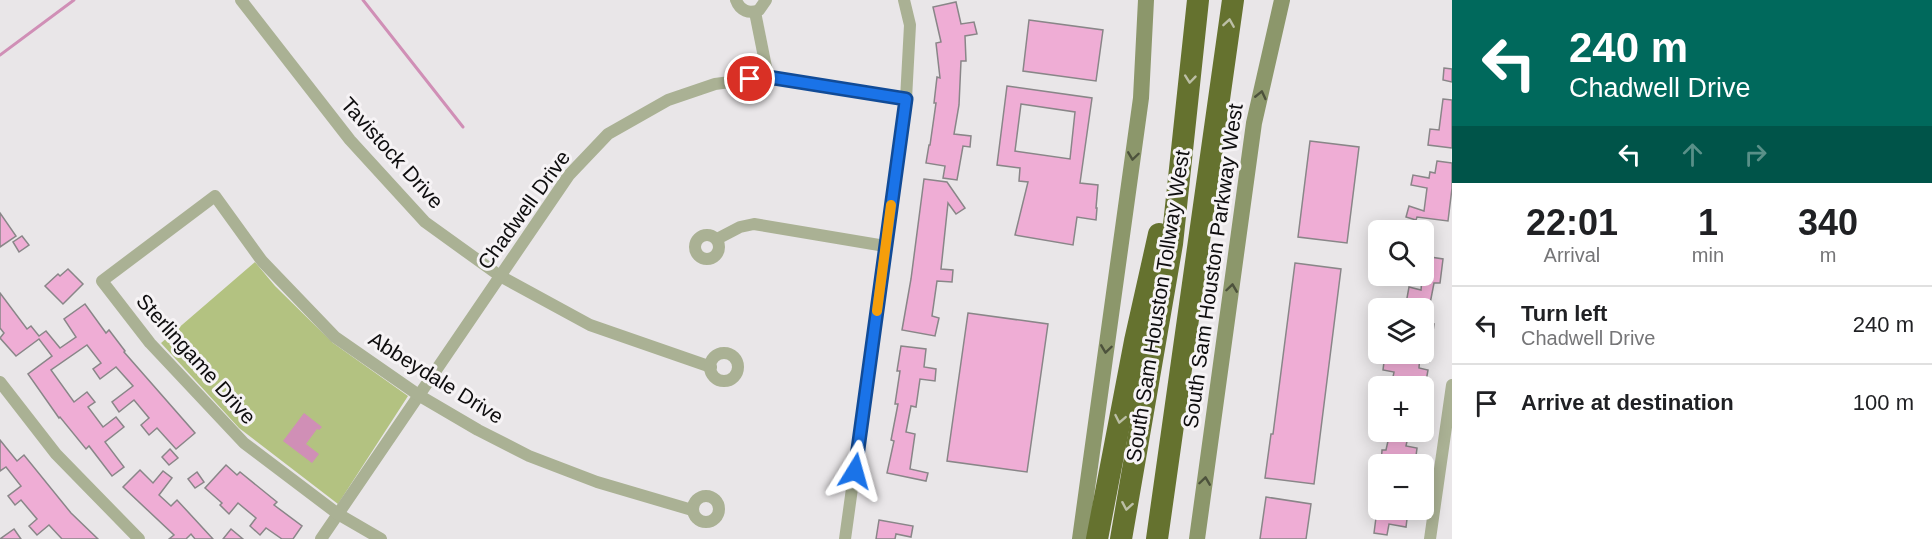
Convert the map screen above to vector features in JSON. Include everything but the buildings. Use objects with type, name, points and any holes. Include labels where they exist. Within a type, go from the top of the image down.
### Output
[{"type":"highway","name":"South Sam Houston Tollway West","points":[[1121,539],[1172,244],[1198,0]]},
{"type":"highway","name":"South Sam Houston Tollway West","points":[[1157,539],[1233,0]]},
{"type":"highway","points":[[1097,539],[1135,341],[1186,116]]},
{"type":"highway","points":[[1171,539],[1179,381]]},
{"type":"main road","points":[[1080,539],[1141,98],[1146,0]]},
{"type":"main road","name":"South Sam Houston Parkway West","points":[[1197,539],[1254,123],[1282,0]]},
{"type":"street","name":"Tavistock Drive","points":[[241,0],[350,140],[425,222],[500,276],[590,325],[711,366]]},
{"type":"street","points":[[736,0],[740,8],[755,12],[763,6],[766,0]]},
{"type":"street","points":[[845,539],[906,99],[910,25],[904,0]]},
{"type":"street","points":[[755,12],[768,77]]},
{"type":"street","name":"Chadwell Drive","points":[[321,539],[569,176],[608,134],[668,100],[715,84],[768,77],[906,99]]},
{"type":"street","name":"Abbeydale Drive","points":[[215,196],[262,261],[335,337],[420,396],[478,430],[529,456],[597,482],[692,510]]},
{"type":"street","name":"Sterlingame Drive","points":[[215,196],[102,281],[150,343],[244,443],[338,514],[381,539]]},
{"type":"street","points":[[717,239],[740,227],[754,224],[885,246]]},
{"type":"street","points":[[0,382],[56,454],[139,539]]},
{"type":"street","points":[[1430,539],[1449,425],[1452,385]]},
{"type":"green space","points":[[255,262],[275,286],[333,343],[408,396],[338,504],[239,428],[161,343]]},
{"type":"shaded area","points":[[304,413],[322,427],[317,429],[306,444],[319,454],[312,463],[283,441]]},
{"type":"waterway","points":[[0,55],[74,0]]},
{"type":"waterway","points":[[363,0],[463,127]]},
{"type":"slow traffic","points":[[877,311],[891,205]]},
{"type":"route","points":[[750,79],[768,77],[906,99],[855,471]]}]
